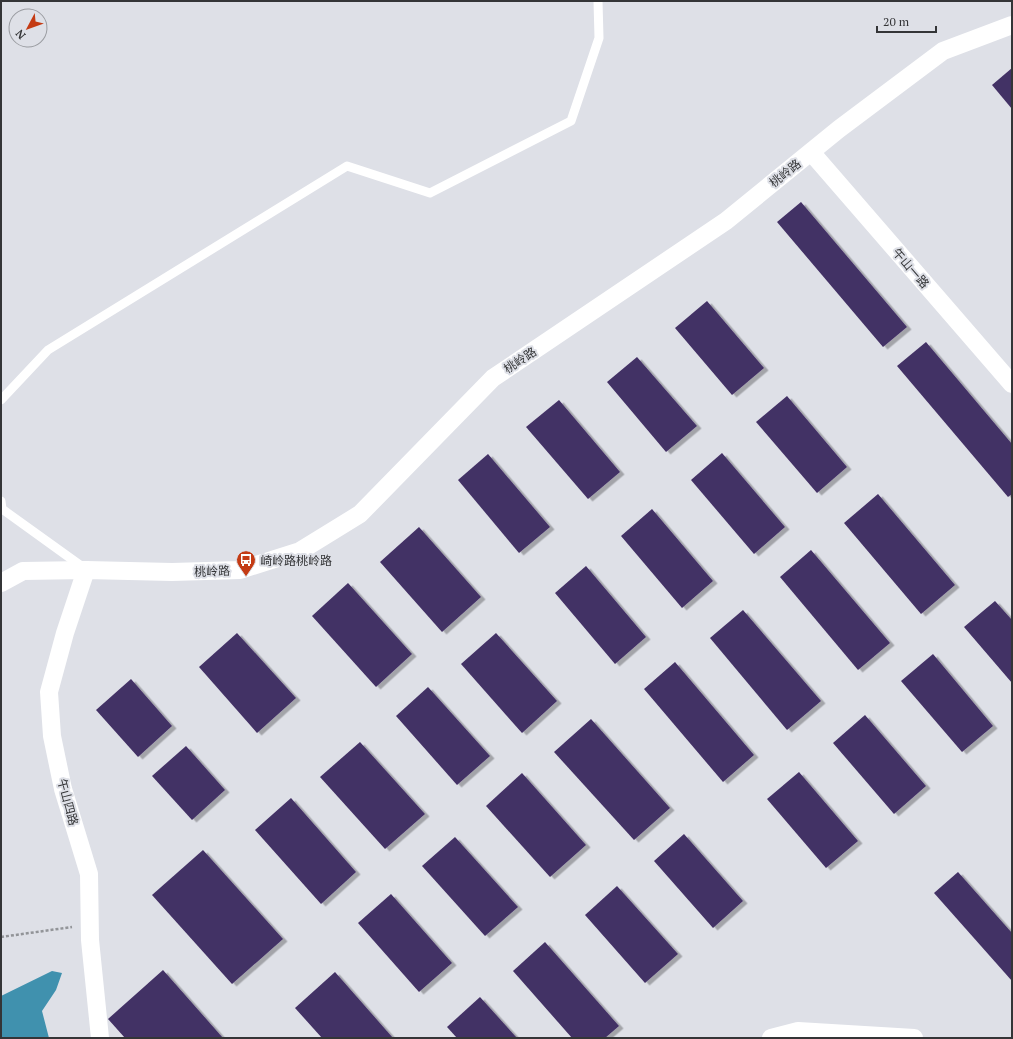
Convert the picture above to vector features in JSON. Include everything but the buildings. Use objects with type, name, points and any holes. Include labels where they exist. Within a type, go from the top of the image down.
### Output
[{"type":"street","name":"桃岭路","points":[[1,583],[23,572],[86,570],[172,572],[240,570],[300,551],[360,514],[494,378],[726,221],[811,152],[943,51],[1012,25]]},
{"type":"street","name":"午山一路","points":[[811,152],[1012,384]]},
{"type":"street","name":"午山四路","points":[[86,570],[65,633],[49,692],[52,736],[63,789],[89,874],[90,924],[100,1038]]},
{"type":"street","points":[[771,1038],[798,1031],[914,1038]]},
{"type":"lane","points":[[1,400],[48,350],[347,166],[430,193],[571,121],[599,38],[598,1]]},
{"type":"lane","points":[[1,501],[2,509],[86,570]]},
{"type":"path","points":[[1,937],[90,924]]},
{"type":"water","points":[[52,971],[62,973],[56,990],[42,1011],[49,1038],[1,1038],[1,996]]},
{"type":"place","name":"崎岭路桃岭路","points":[[246,577]]}]
